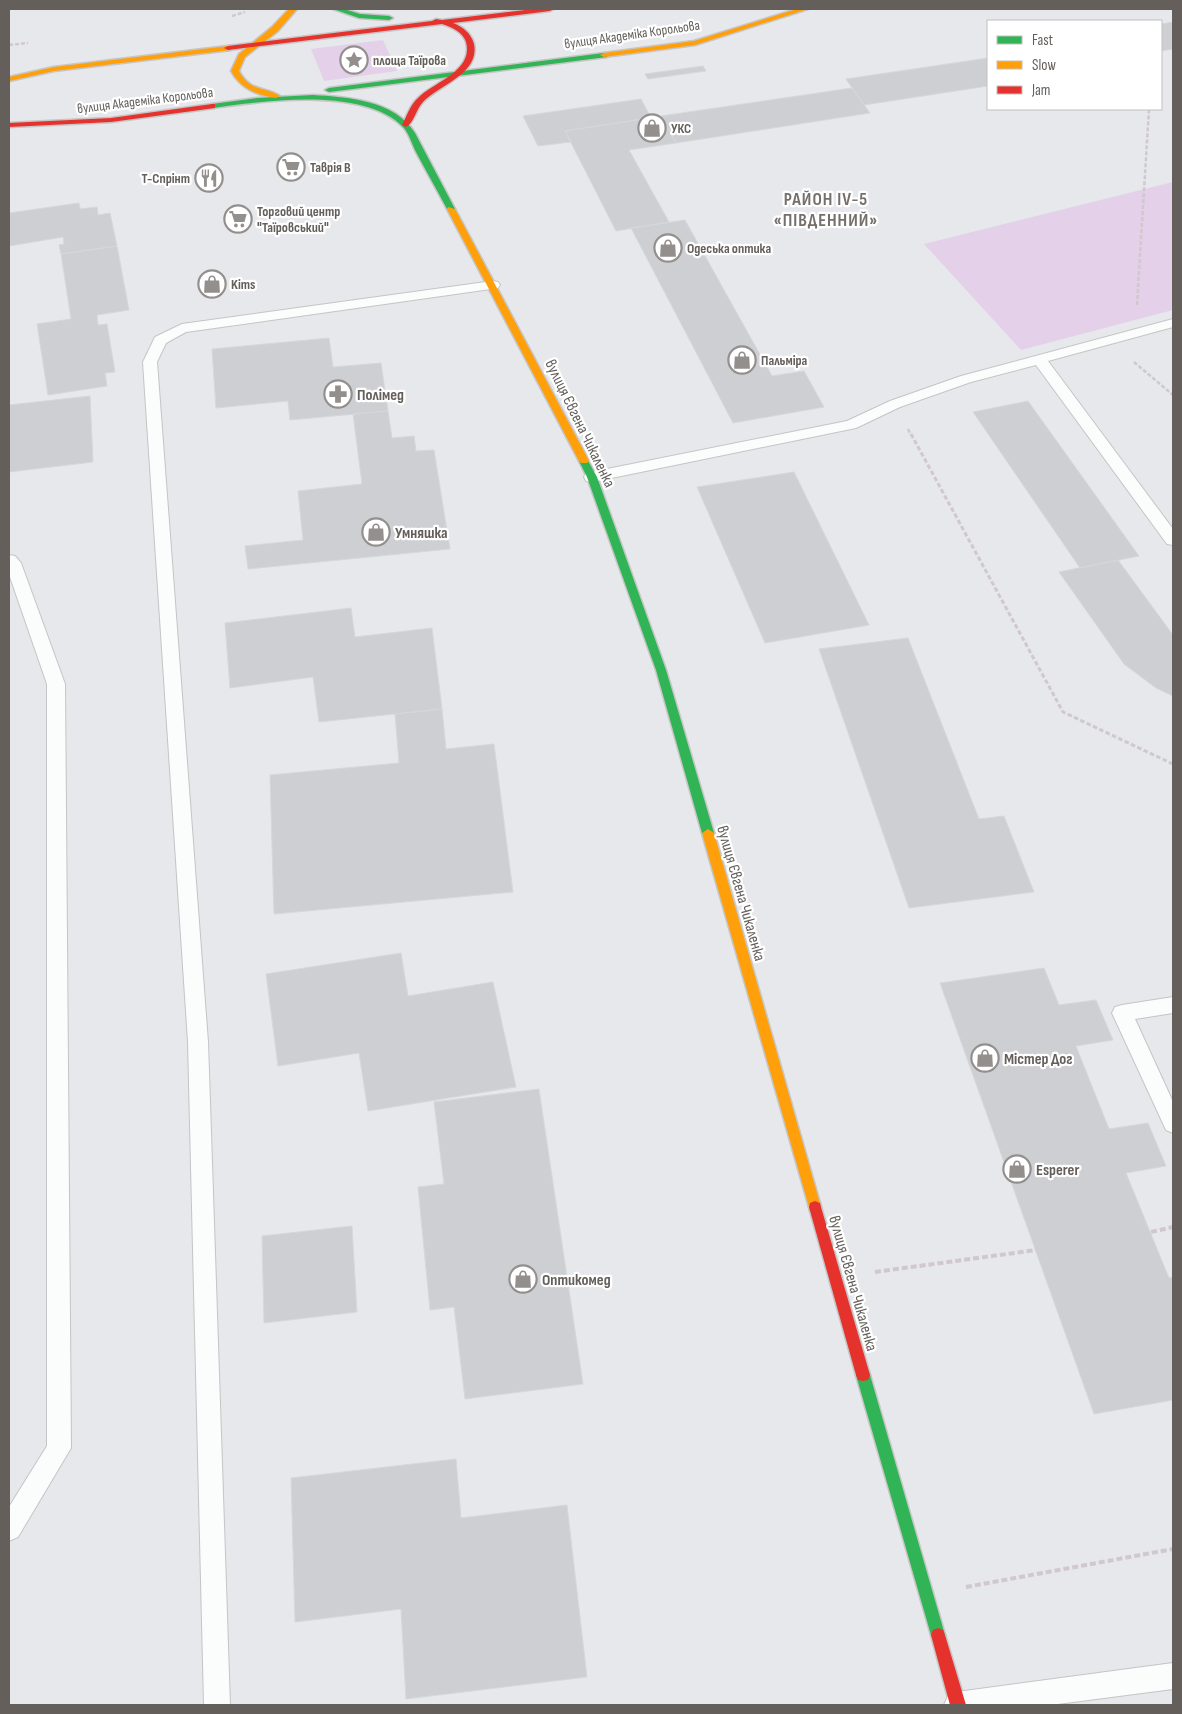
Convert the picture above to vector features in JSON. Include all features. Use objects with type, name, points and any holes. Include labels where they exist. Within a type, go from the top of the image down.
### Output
[{"type":"main road","points":[[293,9],[281,24],[241,56],[236,65],[236,75],[243,84],[254,91],[270,96],[285,96],[459,72]]},
{"type":"main road","points":[[337,9],[359,16],[441,22],[465,33],[471,46],[470,60],[459,72],[436,86],[419,101],[411,112],[406,125]]},
{"type":"main road","points":[[9,79],[54,69],[550,9]]},
{"type":"main road","name":"вулиця Академіка Корольова","points":[[459,72],[695,43],[804,9]]},
{"type":"main road","name":"вулиця Академіка Корольова","points":[[9,126],[65,125],[125,119],[285,96]]},
{"type":"main road","name":"вулиця Євгена Чикаленка","points":[[285,96],[328,99],[372,106],[386,112],[406,125],[592,477],[662,670],[958,1705]]},
{"type":"lane","points":[[217,1705],[198,1042],[150,362],[160,340],[182,328],[492,285]]},
{"type":"lane","points":[[592,477],[851,425],[895,404],[966,379],[1173,323]]},
{"type":"lane","points":[[1038,359],[1173,540]]},
{"type":"lane","points":[[9,560],[13,563],[56,684],[59,1428],[59,1448],[9,1529]]},
{"type":"lane","points":[[1173,1004],[1122,1013],[1173,1124]]},
{"type":"lane","points":[[958,1705],[1173,1676]]},
{"type":"path","points":[[1136,333],[1149,110]]},
{"type":"path","points":[[1108,340],[1173,395]]},
{"type":"path","points":[[895,404],[1063,712],[1173,764]]},
{"type":"path","points":[[1150,1232],[1173,1227]]},
{"type":"path","points":[[835,1277],[1036,1250]]},
{"type":"path","points":[[926,1594],[1173,1549]]},
{"type":"shaded area","name":"площа Таїрова","points":[[383,40],[397,71],[324,81],[311,49]]},
{"type":"shaded area","points":[[1173,182],[1173,310],[1021,350],[924,244]]},
{"type":"building","points":[[1173,22],[1173,49],[1162,51],[1162,24]]},
{"type":"building","points":[[987,58],[987,86],[864,105],[846,79]]},
{"type":"building","points":[[703,66],[706,71],[648,79],[645,74]]},
{"type":"building","points":[[852,88],[870,113],[676,143],[661,116]]},
{"type":"building","points":[[641,99],[651,118],[565,131],[571,142],[538,146],[523,116]]},
{"type":"building","points":[[661,116],[676,143],[629,150],[669,222],[616,231],[565,131]]},
{"type":"building","points":[[79,203],[80,209],[97,207],[98,215],[110,213],[117,246],[61,254],[59,245],[64,244],[63,237],[9,246],[9,213]]},
{"type":"building","points":[[685,220],[772,376],[804,371],[824,407],[733,423],[631,228]]},
{"type":"building","points":[[117,246],[129,310],[97,315],[98,325],[107,324],[115,372],[105,373],[107,386],[48,395],[37,324],[71,319],[61,254]]},
{"type":"building","points":[[329,338],[333,367],[381,363],[388,411],[290,420],[288,401],[216,408],[212,349]]},
{"type":"building","points":[[90,396],[93,462],[9,472],[9,405]]},
{"type":"building","points":[[1028,401],[1139,556],[1080,568],[973,412]]},
{"type":"building","points":[[388,411],[392,438],[414,436],[416,451],[434,450],[450,549],[248,569],[245,546],[303,540],[298,491],[362,484],[353,414]]},
{"type":"building","points":[[794,472],[869,625],[765,643],[697,487]]},
{"type":"building","points":[[1118,560],[1173,635],[1173,696],[1156,688],[1124,664],[1059,572]]},
{"type":"building","points":[[351,608],[355,637],[432,628],[442,709],[319,722],[313,677],[230,688],[225,623]]},
{"type":"building","points":[[908,638],[979,819],[1004,816],[1034,892],[909,908],[819,649]]},
{"type":"building","points":[[442,709],[446,749],[494,744],[513,892],[274,914],[270,775],[399,763],[395,714]]},
{"type":"building","points":[[401,953],[408,996],[493,982],[516,1087],[368,1111],[359,1053],[278,1066],[266,974]]},
{"type":"building","points":[[1044,968],[1059,1005],[1096,1000],[1113,1040],[1076,1046],[1109,1129],[1148,1123],[1166,1166],[1126,1173],[1169,1278],[1173,1277],[1173,1400],[1094,1414],[940,983]]},
{"type":"building","points":[[539,1089],[583,1384],[465,1399],[454,1307],[430,1310],[418,1187],[444,1184],[434,1102]]},
{"type":"building","points":[[352,1226],[357,1312],[264,1323],[262,1236]]},
{"type":"building","points":[[456,1459],[461,1518],[567,1505],[587,1677],[406,1699],[401,1609],[295,1622],[291,1478]]},
{"type":"traffic: fast","points":[[337,9],[359,16],[389,18]]},
{"type":"traffic: fast","points":[[329,90],[604,55]]},
{"type":"traffic: fast","points":[[212,106],[257,100],[313,98],[340,99],[366,104],[388,112],[409,130],[451,209]]},
{"type":"traffic: fast","points":[[584,461],[592,477],[661,670],[708,833]]},
{"type":"traffic: fast","points":[[863,1375],[938,1635]]},
{"type":"traffic: slow","points":[[276,96],[252,89],[238,77],[235,71],[242,56],[275,29],[293,9]]},
{"type":"traffic: slow","points":[[604,55],[695,43],[804,9]]},
{"type":"traffic: slow","points":[[9,79],[54,69],[228,48]]},
{"type":"traffic: slow","points":[[451,209],[584,461]]},
{"type":"traffic: slow","points":[[708,833],[815,1207]]},
{"type":"traffic: jam","points":[[228,48],[550,9]]},
{"type":"traffic: jam","points":[[406,125],[419,101],[426,94],[455,75],[469,60],[471,51],[469,40],[463,32],[455,26],[436,21]]},
{"type":"traffic: jam","points":[[9,125],[111,120],[212,106]]},
{"type":"traffic: jam","points":[[815,1207],[863,1375]]},
{"type":"traffic: jam","points":[[938,1635],[958,1705]]},
{"type":"place","name":"площа Таїрова","points":[[354,60]]},
{"type":"place","name":"УКС","points":[[652,128]]},
{"type":"place","name":"Таврія В","points":[[291,167]]},
{"type":"place","name":"Т-Спрінт","points":[[209,178]]},
{"type":"place","name":"Торговий центр \"Таїровський\"","points":[[238,219]]},
{"type":"place","name":"Одеська оптика","points":[[668,248]]},
{"type":"place","name":"Kims","points":[[212,284]]},
{"type":"place","name":"Пальміра","points":[[742,360]]},
{"type":"place","name":"Полімед","points":[[338,394]]},
{"type":"place","name":"Умняшка","points":[[376,532]]},
{"type":"place","name":"Містер Дог","points":[[985,1058]]},
{"type":"place","name":"Esperer","points":[[1017,1169]]},
{"type":"place","name":"Оптикомед","points":[[523,1279]]},
{"type":"district","name":"РАЙОН IV-5 «ПІВДЕННИЙ»","points":[[826,209]]}]
